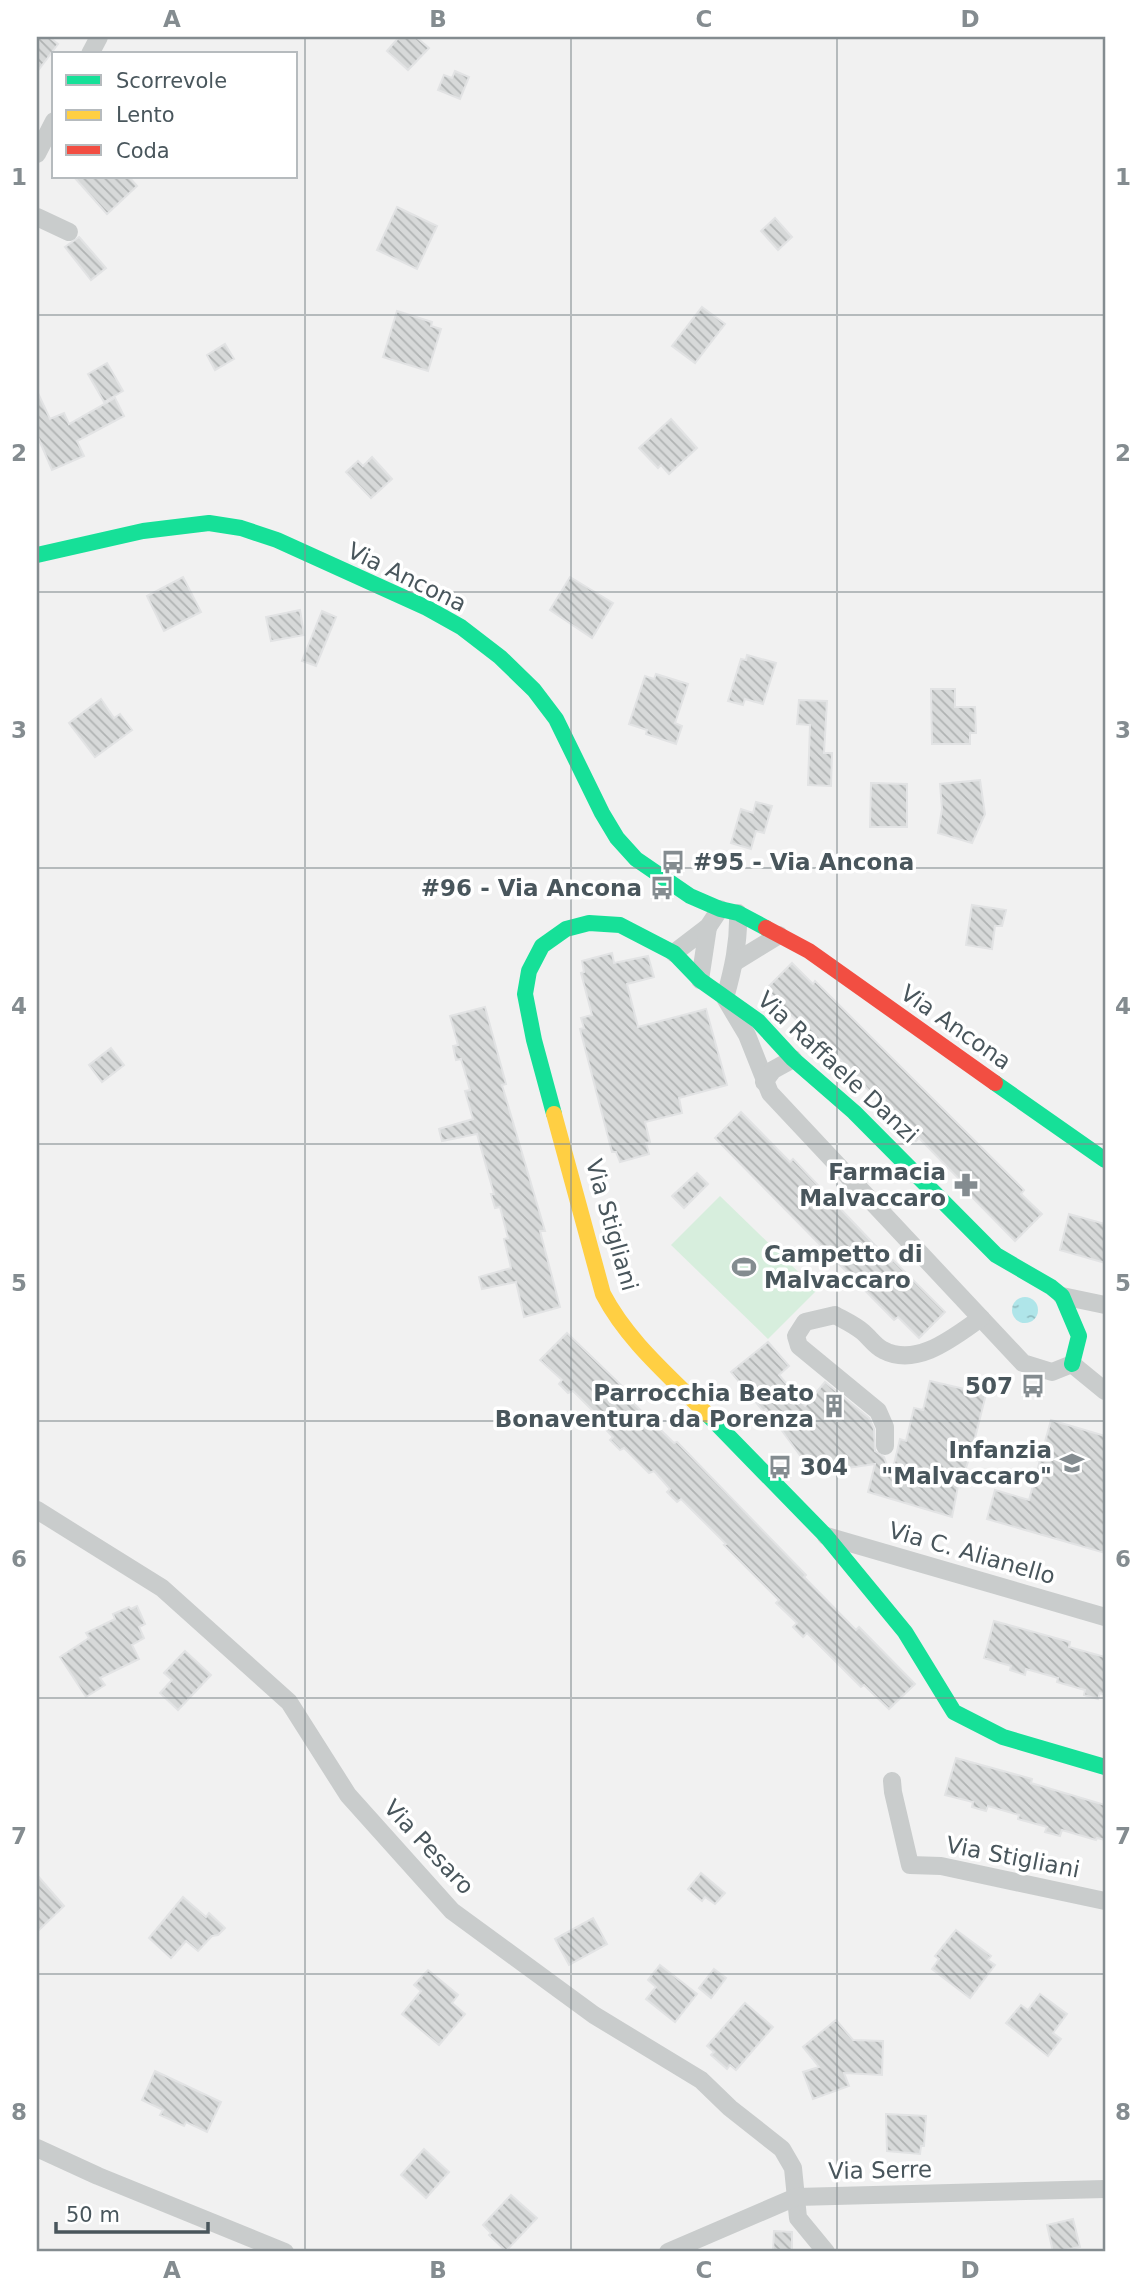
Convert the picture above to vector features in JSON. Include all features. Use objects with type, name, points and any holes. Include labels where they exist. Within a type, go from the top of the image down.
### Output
[{"type":"street","points":[[37,154],[52,125]]},
{"type":"street","points":[[37,217],[69,232]]},
{"type":"street","name":"Via Ancona","points":[[37,555],[143,531],[209,523],[241,528],[277,540],[427,608],[461,627],[500,657],[534,690],[556,719],[607,822],[636,859],[690,896],[738,913],[809,951],[1105,1160]]},
{"type":"street","points":[[674,953],[708,927],[720,908]]},
{"type":"street","points":[[725,998],[739,936],[738,913]]},
{"type":"street","name":"Via Stigliani","points":[[725,998],[700,979],[674,953],[620,925],[589,923],[566,929],[542,946],[529,971],[525,994],[534,1040],[603,1294],[615,1317],[633,1339],[826,1536],[905,1632],[954,1712],[1003,1737],[1105,1767]]},
{"type":"street","points":[[700,979],[708,927]]},
{"type":"street","points":[[735,962],[779,935]]},
{"type":"street","name":"Via Raffaele Danzi","points":[[725,998],[758,1021],[793,1059],[854,1112],[996,1255],[1062,1296],[1105,1305]]},
{"type":"street","name":"Via Raffaele Danzi","points":[[725,998],[747,1035],[770,1093],[1023,1363],[1052,1372],[1072,1364]]},
{"type":"street","points":[[764,1082],[774,1070],[793,1059]]},
{"type":"street","points":[[1062,1296],[1079,1336],[1072,1364],[1105,1391]]},
{"type":"street","points":[[885,1446],[885,1427],[878,1411],[799,1346],[796,1336],[805,1322],[835,1315],[862,1331],[880,1349],[899,1357],[915,1356],[956,1336],[981,1318]]},
{"type":"street","name":"Via Pesaro","points":[[37,1510],[162,1588],[289,1702],[348,1795],[452,1911],[594,2015],[701,2080],[730,2108],[782,2149],[793,2168],[798,2218],[826,2252]]},
{"type":"street","name":"Via C. Alianello","points":[[826,1536],[1105,1617]]},
{"type":"street","name":"Via Stigliani","points":[[892,1781],[910,1865],[941,1866],[1105,1901]]},
{"type":"street","points":[[37,2148],[98,2176],[285,2252]]},
{"type":"street","name":"Via Serre","points":[[668,2252],[796,2197],[1105,2189]]},
{"type":"green space","name":"Campetto di Malvaccaro","points":[[720,1196],[817,1290],[768,1339],[671,1245]]},
{"type":"water","points":[[1025,1297],[1034,1301],[1038,1310],[1034,1319],[1025,1323],[1016,1319],[1012,1310],[1016,1301]]},
{"type":"building","points":[[37,37],[49,37],[58,44],[37,72]]},
{"type":"building","points":[[399,37],[416,37],[429,48],[408,70],[387,51]]},
{"type":"building","points":[[455,71],[469,77],[460,99],[438,90],[444,75],[452,78]]},
{"type":"building","points":[[75,178],[130,178],[137,186],[107,214]]},
{"type":"building","points":[[397,207],[437,226],[417,269],[377,250]]},
{"type":"building","points":[[775,218],[792,237],[778,250],[761,231]]},
{"type":"building","points":[[79,237],[106,268],[91,280],[65,247]]},
{"type":"building","points":[[702,307],[725,324],[695,363],[672,346]]},
{"type":"building","points":[[397,311],[432,322],[431,326],[441,329],[428,371],[383,357]]},
{"type":"building","points":[[225,344],[234,359],[215,370],[207,355]]},
{"type":"building","points":[[107,363],[123,391],[104,402],[88,374]]},
{"type":"building","points":[[37,391],[50,419],[64,413],[69,424],[115,398],[124,416],[77,441],[84,456],[52,470],[37,435]]},
{"type":"building","points":[[671,419],[697,448],[669,474],[661,465],[658,468],[639,448]]},
{"type":"building","points":[[372,457],[392,479],[371,498],[346,472],[358,461],[363,466]]},
{"type":"building","points":[[183,577],[201,612],[164,631],[147,596]]},
{"type":"building","points":[[570,577],[613,603],[592,638],[550,610]]},
{"type":"building","points":[[300,610],[304,635],[271,641],[266,617]]},
{"type":"building","points":[[322,611],[336,617],[316,666],[302,661]]},
{"type":"building","points":[[747,655],[776,663],[763,704],[745,699],[743,705],[728,701],[741,659],[746,660]]},
{"type":"building","points":[[656,674],[688,684],[675,723],[682,726],[676,744],[646,734],[647,730],[629,724],[645,676],[654,679]]},
{"type":"building","points":[[931,689],[955,689],[955,707],[975,707],[976,733],[970,733],[970,744],[932,744]]},
{"type":"building","points":[[101,699],[114,718],[120,714],[132,730],[95,757],[69,723]]},
{"type":"building","points":[[799,700],[827,701],[824,753],[832,753],[831,786],[808,785],[810,725],[797,724]]},
{"type":"building","points":[[980,780],[985,814],[972,843],[938,833],[942,809],[940,784]]},
{"type":"building","points":[[871,783],[907,784],[907,827],[870,827]]},
{"type":"building","points":[[756,802],[772,806],[764,833],[756,831],[751,849],[731,843],[741,809],[753,813]]},
{"type":"building","points":[[972,905],[1006,910],[1002,926],[995,926],[992,949],[966,945]]},
{"type":"building","points":[[612,953],[614,963],[648,956],[654,977],[627,984],[638,1027],[706,1009],[727,1085],[679,1098],[682,1113],[645,1122],[650,1142],[646,1143],[649,1154],[620,1162],[616,1152],[612,1152],[580,1029],[584,1028],[581,1018],[592,1015],[581,973],[584,972],[582,961]]},
{"type":"building","points":[[792,963],[813,984],[815,981],[1024,1190],[1021,1194],[1042,1214],[1015,1241],[919,1138],[916,1141],[820,1038],[817,1041],[766,989]]},
{"type":"building","points":[[485,1007],[506,1084],[502,1085],[545,1231],[540,1231],[560,1307],[524,1317],[516,1282],[482,1289],[479,1277],[511,1268],[504,1239],[508,1238],[500,1207],[495,1208],[491,1194],[494,1194],[477,1134],[442,1141],[439,1129],[473,1119],[465,1091],[470,1090],[461,1059],[456,1060],[453,1046],[458,1045],[450,1016]]},
{"type":"building","points":[[111,1048],[124,1065],[102,1082],[89,1065]]},
{"type":"building","points":[[741,1112],[790,1162],[793,1159],[891,1262],[893,1260],[945,1312],[919,1338],[898,1317],[894,1320],[715,1138]]},
{"type":"building","points":[[697,1173],[708,1184],[684,1208],[672,1196]]},
{"type":"building","points":[[1069,1214],[1105,1224],[1105,1263],[1060,1250]]},
{"type":"building","points":[[567,1333],[623,1387],[620,1390],[674,1443],[677,1442],[856,1630],[859,1627],[915,1684],[889,1709],[864,1685],[861,1687],[807,1633],[803,1637],[793,1627],[797,1623],[776,1603],[779,1600],[724,1545],[726,1544],[681,1499],[677,1502],[667,1492],[670,1489],[654,1471],[649,1473],[624,1448],[620,1450],[610,1440],[613,1437],[592,1415],[594,1412],[573,1391],[568,1393],[559,1384],[562,1380],[540,1360]]},
{"type":"building","points":[[768,1342],[789,1366],[779,1375],[805,1406],[825,1382],[869,1418],[874,1429],[875,1451],[884,1457],[891,1477],[900,1439],[906,1441],[914,1408],[923,1410],[930,1381],[986,1394],[973,1446],[960,1487],[958,1486],[952,1517],[868,1492],[875,1464],[813,1473],[766,1409],[763,1411],[731,1372]]},
{"type":"building","name":"Infanzia \"Malvaccaro\"","points":[[1051,1420],[1105,1436],[1105,1553],[987,1519],[995,1490],[1029,1500]]},
{"type":"building","points":[[137,1606],[145,1624],[139,1627],[144,1638],[132,1645],[139,1659],[100,1678],[105,1685],[86,1697],[60,1657],[89,1638],[86,1633],[115,1619],[113,1614]]},
{"type":"building","points":[[994,1621],[1070,1642],[1069,1647],[1105,1657],[1105,1695],[1100,1693],[1098,1699],[1084,1695],[1085,1690],[1057,1682],[1058,1678],[1026,1669],[1025,1675],[1010,1670],[1011,1666],[984,1658]]},
{"type":"building","points":[[185,1651],[211,1675],[178,1710],[160,1693],[172,1680],[164,1673]]},
{"type":"building","points":[[956,1758],[1032,1779],[1031,1783],[1105,1805],[1105,1840],[1062,1830],[1060,1836],[1045,1832],[1047,1827],[1018,1819],[1019,1815],[988,1806],[986,1811],[972,1807],[973,1802],[945,1795]]},
{"type":"building","points":[[701,1873],[725,1893],[715,1904],[705,1897],[702,1901],[688,1889]]},
{"type":"building","points":[[37,1875],[64,1906],[37,1932]]},
{"type":"building","points":[[183,1897],[206,1917],[209,1913],[225,1928],[218,1935],[212,1936],[198,1951],[186,1941],[171,1958],[149,1938]]},
{"type":"building","points":[[593,1918],[607,1944],[569,1965],[555,1939]]},
{"type":"building","points":[[956,1930],[991,1956],[988,1960],[995,1965],[970,1998],[932,1969],[939,1959],[935,1956]]},
{"type":"building","points":[[660,1965],[697,1994],[675,2022],[646,1999],[656,1987],[648,1980]]},
{"type":"building","points":[[714,1969],[726,1978],[711,1998],[699,1988]]},
{"type":"building","points":[[428,1970],[458,1995],[452,2003],[465,2014],[439,2045],[402,2014],[421,1991],[414,1985]]},
{"type":"building","points":[[1040,1994],[1067,2014],[1053,2033],[1061,2039],[1048,2056],[1006,2023],[1021,2005],[1028,2010]]},
{"type":"building","points":[[745,2003],[773,2027],[736,2070],[730,2065],[727,2069],[711,2055],[714,2052],[707,2046]]},
{"type":"building","points":[[836,2020],[853,2040],[883,2041],[882,2075],[844,2073],[849,2086],[813,2099],[803,2072],[819,2067],[803,2047]]},
{"type":"building","points":[[155,2071],[221,2102],[207,2132],[186,2122],[184,2126],[160,2115],[163,2110],[142,2100]]},
{"type":"building","points":[[886,2114],[926,2116],[924,2146],[921,2146],[920,2154],[887,2151]]},
{"type":"building","points":[[424,2149],[449,2172],[426,2198],[401,2175]]},
{"type":"building","points":[[511,2195],[537,2218],[506,2251],[489,2235],[491,2233],[483,2225]]},
{"type":"building","points":[[1073,2219],[1080,2247],[1053,2252],[1047,2225]]},
{"type":"building","points":[[774,2231],[792,2232],[792,2252],[773,2252]]},
{"type":"traffic: fast","points":[[37,555],[143,531],[209,523],[241,528],[277,540],[427,608],[461,627],[500,657],[534,690],[556,719],[617,838],[636,859],[690,896],[720,909],[738,913],[766,928]]},
{"type":"traffic: fast","points":[[554,1114],[525,994],[529,971],[542,946],[566,929],[589,923],[620,925],[674,953],[700,980],[758,1021],[793,1059],[854,1112],[996,1255],[1062,1296],[1079,1336],[1072,1364]]},
{"type":"traffic: fast","points":[[995,1083],[1105,1160]]},
{"type":"traffic: fast","points":[[708,1415],[826,1536],[905,1632],[954,1712],[1003,1737],[1105,1767]]},
{"type":"traffic: slow","points":[[554,1114],[603,1294],[637,1343],[708,1415]]},
{"type":"traffic: jam","points":[[766,928],[809,951],[995,1083]]},
{"type":"place","name":"#95 - Via Ancona","points":[[673,862]]},
{"type":"place","name":"#96 - Via Ancona","points":[[662,888]]},
{"type":"place","name":"Farmacia Malvaccaro","points":[[966,1185]]},
{"type":"place","name":"Campetto di Malvaccaro","points":[[744,1267]]},
{"type":"place","name":"507","points":[[1033,1386]]},
{"type":"place","name":"Parrocchia Beato Bonaventura da Porenza","points":[[834,1406]]},
{"type":"place","name":"Infanzia \"Malvaccaro\"","points":[[1072,1463]]},
{"type":"place","name":"304","points":[[780,1467]]}]
